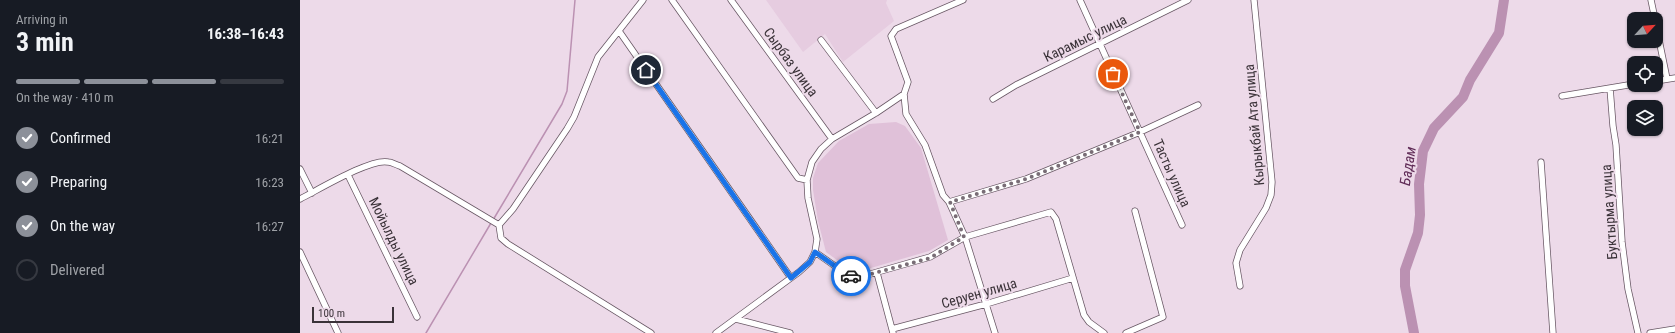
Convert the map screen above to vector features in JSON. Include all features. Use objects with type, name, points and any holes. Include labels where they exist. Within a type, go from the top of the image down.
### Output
[{"type":"street","points":[[499,224],[513,209],[567,129],[574,117],[598,57],[643,0]]},
{"type":"street","points":[[672,0],[798,178],[807,180]]},
{"type":"street","name":"Сырбаз улица","points":[[731,0],[832,139]]},
{"type":"street","points":[[963,0],[896,29],[891,36],[908,82],[904,94],[906,114],[916,133],[925,145],[943,195],[950,202],[964,237],[995,333]]},
{"type":"street","name":"Тасты улица","points":[[1080,0],[1182,225]]},
{"type":"street","name":"Карамыс улица","points":[[993,99],[1016,85],[1100,45],[1188,0]]},
{"type":"street","name":"Кырыкбай Ата улица","points":[[1240,286],[1236,263],[1240,250],[1266,208],[1271,195],[1272,182],[1254,0]]},
{"type":"street","points":[[1651,0],[1654,12]]},
{"type":"street","points":[[619,31],[791,278]]},
{"type":"street","points":[[821,40],[876,113]]},
{"type":"street","points":[[1661,48],[1667,79]]},
{"type":"street","points":[[1663,80],[1675,78]]},
{"type":"street","points":[[1562,96],[1627,85]]},
{"type":"street","name":"Буктырма улица","points":[[1610,88],[1616,145],[1622,242],[1628,289],[1638,333]]},
{"type":"street","points":[[716,333],[791,278],[810,262],[815,252],[817,239],[808,198],[807,180],[812,162],[821,150],[832,139],[876,113],[904,94]]},
{"type":"street","points":[[950,202],[1026,179],[1140,132],[1198,105]]},
{"type":"street","points":[[300,199],[365,166],[388,161],[400,166],[499,224],[502,238],[508,244],[651,333]]},
{"type":"street","points":[[1541,162],[1553,333]]},
{"type":"street","points":[[300,169],[312,193]]},
{"type":"street","name":"Мойылды улица","points":[[348,175],[418,317]]},
{"type":"street","points":[[1126,333],[1163,317],[1135,211]]},
{"type":"street","points":[[815,252],[849,276],[860,277],[930,258],[964,237],[1051,212],[1056,219],[1084,315],[1089,322],[1104,333]]},
{"type":"street","points":[[300,252],[338,333]]},
{"type":"street","points":[[877,273],[893,331]]},
{"type":"street","name":"Серуен улица","points":[[893,331],[1073,278]]},
{"type":"street","points":[[736,318],[790,333]]},
{"type":"street","points":[[1650,333],[1675,329]]},
{"type":"shaded area","points":[[766,0],[887,0],[886,3],[894,21],[843,62],[825,34],[803,52]]},
{"type":"shaded area","points":[[896,122],[905,126],[921,148],[948,240],[929,251],[864,270],[852,271],[826,252],[818,221],[813,190],[813,178],[818,163],[839,141],[869,124]]},
{"type":"waterway","points":[[493,220],[562,104],[567,91],[575,0]]},
{"type":"waterway","name":"Бадам","points":[[1414,333],[1405,286],[1405,270],[1418,233],[1420,215],[1419,184],[1423,151],[1434,128],[1463,97],[1470,80],[1499,33],[1504,0]]},
{"type":"waterway","points":[[426,333],[491,223]]},
{"type":"way so far","points":[[851,276],[860,277],[930,258],[964,237],[950,202],[1026,179],[1140,132],[1113,74]]},
{"type":"route","points":[[646,70],[791,278],[810,262],[815,252],[851,276]]}]
